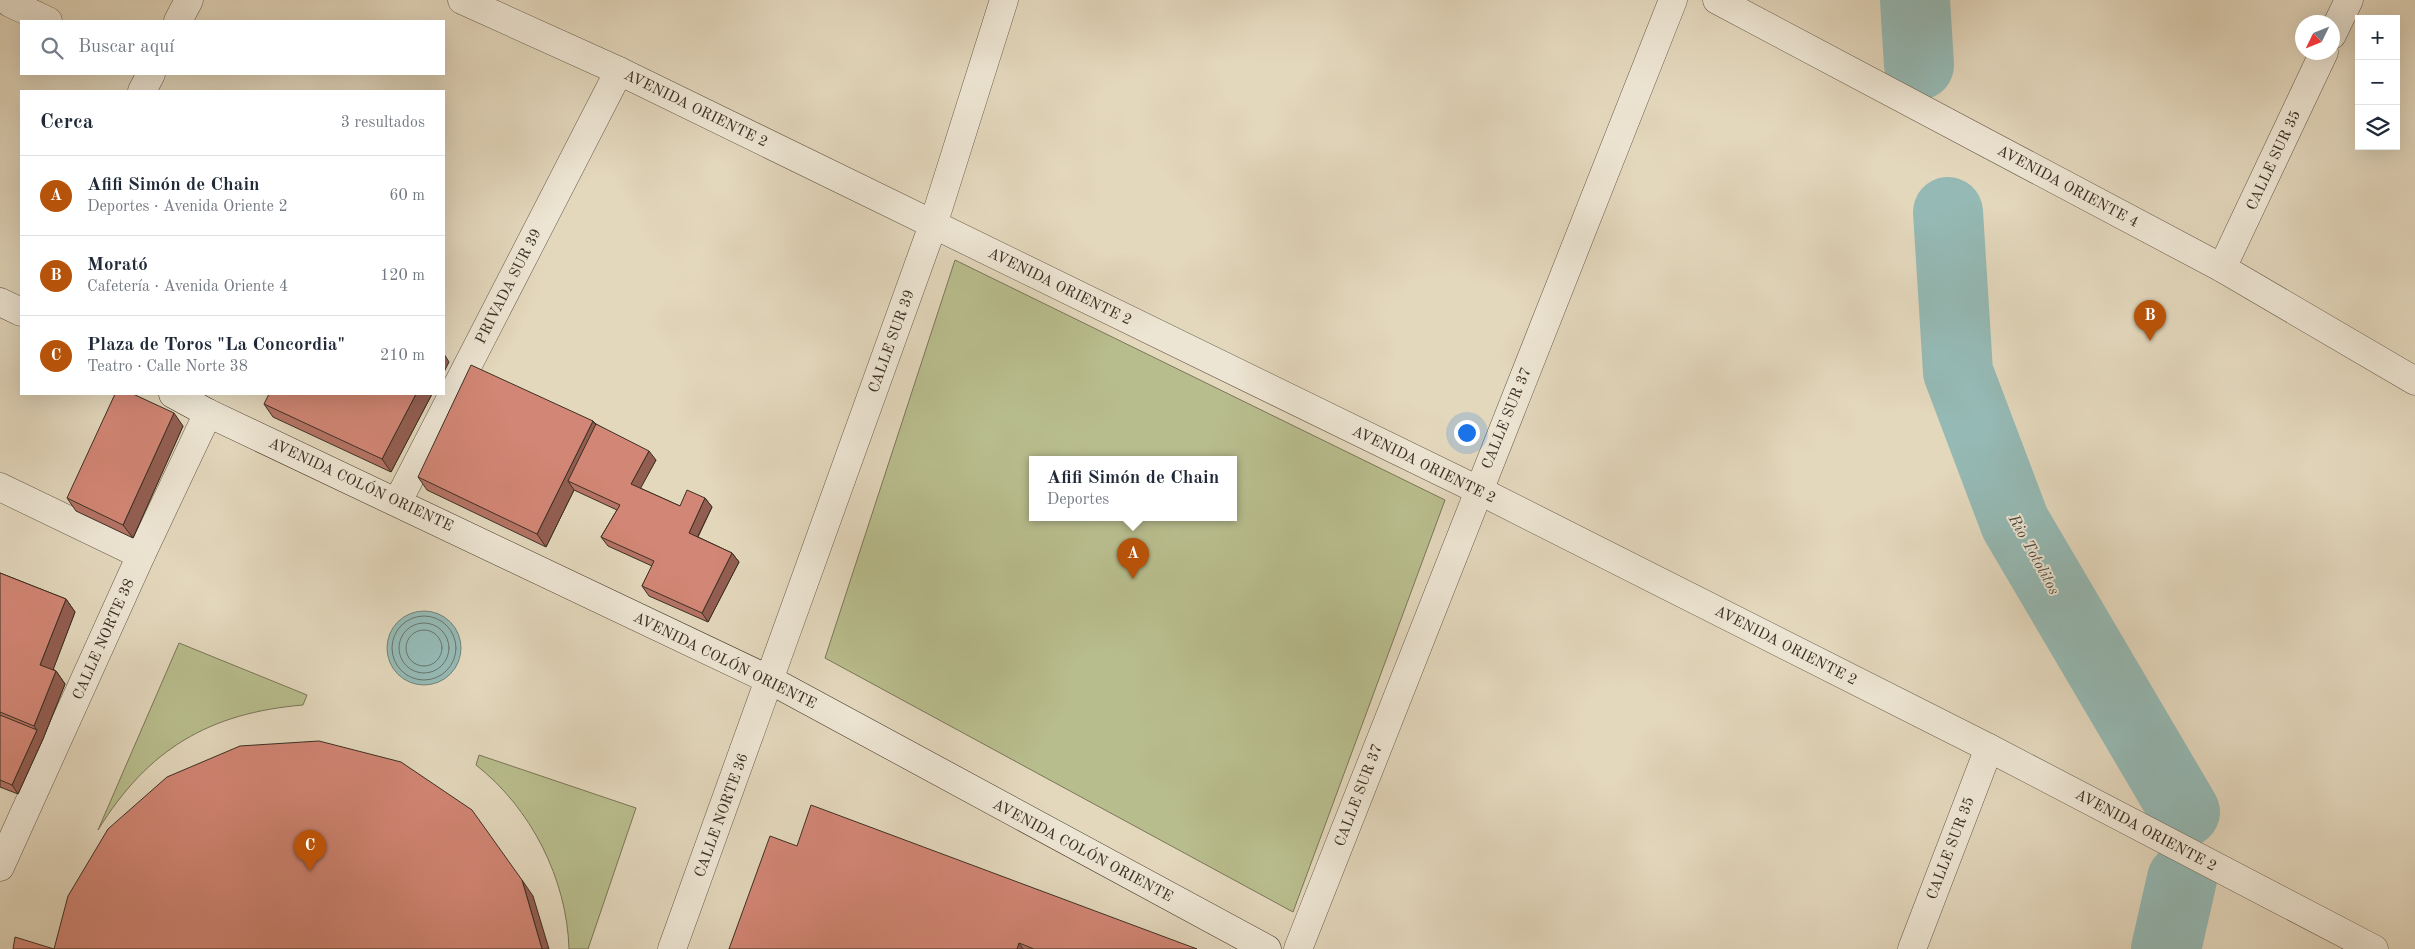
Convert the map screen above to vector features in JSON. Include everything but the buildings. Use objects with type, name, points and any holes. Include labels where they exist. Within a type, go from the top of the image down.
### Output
[{"type":"street","points":[[179,20],[189,0]]},
{"type":"street","name":"AVENIDA ORIENTE 2","points":[[462,0],[619,71],[1478,490],[1989,748],[2374,949]]},
{"type":"street","name":"CALLE SUR 39","points":[[770,680],[933,225],[1004,0]]},
{"type":"street","name":"CALLE SUR 37","points":[[1298,949],[1672,0]]},
{"type":"street","name":"AVENIDA ORIENTE 4","points":[[1717,0],[2222,268],[2415,381]]},
{"type":"street","points":[[2340,19],[2349,0]]},
{"type":"street","points":[[10,3],[46,20]]},
{"type":"street","name":"CALLE SUR 35","points":[[2222,268],[2320,60]]},
{"type":"street","name":"PRIVADA SUR 39","points":[[398,502],[619,71]]},
{"type":"street","points":[[143,90],[150,75]]},
{"type":"street","points":[[0,302],[20,312]]},
{"type":"street","name":"AVENIDA COLÓN ORIENTE","points":[[175,395],[208,413],[770,680],[1266,949]]},
{"type":"street","name":"CALLE NORTE 38","points":[[0,866],[141,555],[208,413]]},
{"type":"street","points":[[0,487],[141,555]]},
{"type":"street","name":"CALLE NORTE 36","points":[[672,949],[770,680]]},
{"type":"street","name":"CALLE SUR 35","points":[[1912,949],[1989,748]]},
{"type":"green space","points":[[955,260],[1445,500],[1293,912],[825,658]]},
{"type":"green space","points":[[179,643],[307,695],[303,705],[269,709],[238,717],[210,727],[184,740],[160,757],[138,777],[117,802],[98,830]]},
{"type":"green space","points":[[479,755],[636,808],[588,949],[569,949],[567,923],[561,897],[553,871],[542,847],[529,824],[513,802],[496,782],[476,765]]},
{"type":"water","points":[[424,611],[438,614],[450,622],[458,634],[461,648],[458,662],[450,674],[438,682],[424,685],[410,682],[398,674],[390,662],[387,648],[390,634],[398,622],[410,614]]},
{"type":"waterway","name":"Rio Totolitos","points":[[1915,0],[1919,65]]},
{"type":"waterway","name":"Rio Totolitos","points":[[1948,212],[1958,372],[2015,523],[2185,812]]},
{"type":"waterway","name":"Rio Totolitos","points":[[2166,949],[2182,879]]},
{"type":"place","name":"Morató","points":[[2150,341]]},
{"type":"place","name":"Afifi Simón de Chain","points":[[1133,579]]},
{"type":"place","name":"Plaza de Toros \"La Concordia\"","points":[[310,871]]}]
